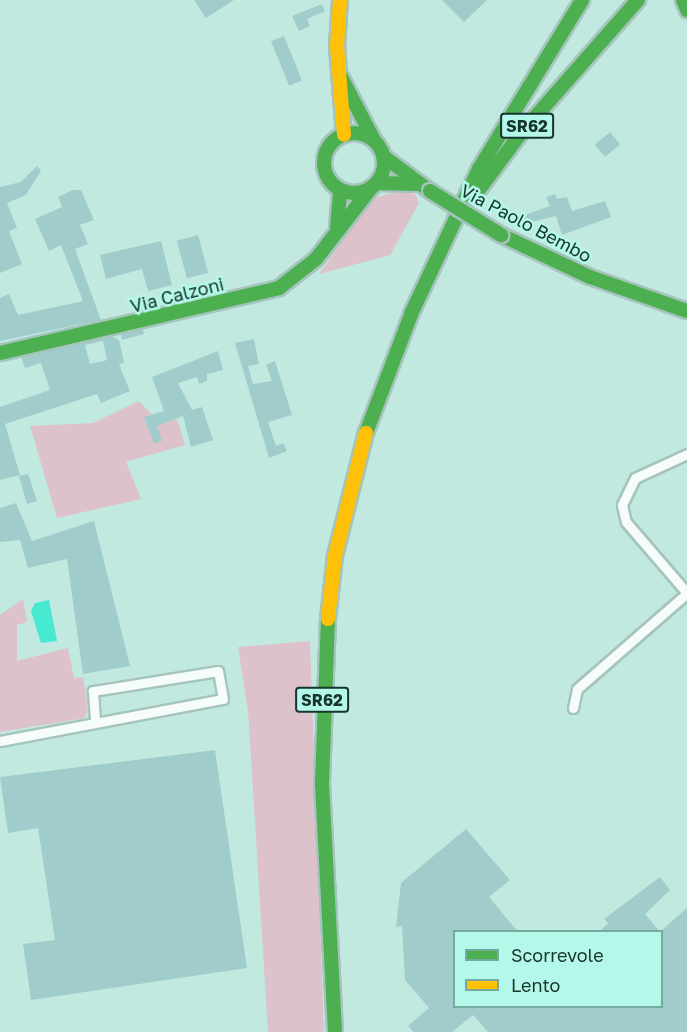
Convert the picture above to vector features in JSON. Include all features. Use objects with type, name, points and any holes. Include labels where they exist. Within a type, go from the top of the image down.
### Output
[{"type":"main road","name":"Via Paolo Bembo","points":[[340,0],[338,70],[344,135]]},
{"type":"main road","points":[[452,231],[479,169],[582,0]]},
{"type":"main road","name":"SR62","points":[[335,1032],[322,784],[323,660],[335,556],[362,443],[412,312],[452,231],[521,133],[576,67],[638,0]]},
{"type":"main road","points":[[576,67],[652,0]]},
{"type":"main road","points":[[683,0],[687,10]]},
{"type":"main road","name":"Via Paolo Bembo","points":[[338,70],[383,156],[424,188],[501,235],[590,277],[687,311]]},
{"type":"main road","points":[[374,140],[344,135],[324,158],[325,173],[340,190],[374,185],[424,188]]},
{"type":"main road","points":[[374,185],[383,156]]},
{"type":"main road","name":"Via Calzoni","points":[[0,353],[279,288],[316,258],[337,227],[374,185]]},
{"type":"main road","name":"Via Calzoni","points":[[337,227],[340,190]]},
{"type":"street","points":[[573,708],[577,689],[687,593],[626,522],[622,505],[635,478],[687,454]]},
{"type":"street","points":[[0,741],[223,699],[218,671],[93,691],[95,723]]},
{"type":"shaded area","points":[[401,191],[415,194],[419,203],[390,255],[319,274],[370,199]]},
{"type":"shaded area","points":[[139,401],[161,424],[177,419],[185,445],[126,462],[141,499],[57,518],[30,426],[93,423]]},
{"type":"shaded area","points":[[23,599],[27,622],[17,625],[17,661],[68,648],[74,678],[83,677],[88,710],[85,718],[0,732],[0,615]]},
{"type":"shaded area","points":[[49,600],[57,641],[41,643],[31,611],[35,603]]},
{"type":"shaded area","points":[[310,641],[324,1032],[268,1032],[248,711],[238,647]]},
{"type":"building","points":[[194,0],[234,0],[206,18]]},
{"type":"building","points":[[442,0],[487,0],[464,22]]},
{"type":"building","points":[[322,4],[325,11],[307,19],[310,26],[299,31],[292,16]]},
{"type":"building","points":[[284,36],[302,81],[289,86],[271,41]]},
{"type":"building","points":[[610,132],[620,144],[605,157],[595,145]]},
{"type":"building","points":[[37,166],[41,171],[26,195],[7,203],[17,228],[9,231],[22,264],[0,273],[0,187],[21,182]]},
{"type":"building","points":[[73,190],[81,190],[94,220],[80,225],[88,244],[75,249],[101,320],[0,341],[0,298],[9,294],[18,315],[83,301],[61,245],[49,251],[35,219],[62,207],[58,197]]},
{"type":"building","points":[[555,194],[557,199],[567,197],[572,211],[605,201],[611,217],[562,235],[556,216],[523,224],[519,217],[550,206],[546,197]]},
{"type":"building","points":[[198,235],[208,273],[187,278],[177,241]]},
{"type":"building","points":[[161,241],[172,285],[148,291],[142,269],[106,279],[100,255]]},
{"type":"building","points":[[143,329],[144,334],[122,340],[121,334]]},
{"type":"building","points":[[111,336],[119,340],[124,362],[119,365],[130,391],[101,403],[97,394],[5,424],[20,475],[0,480],[0,407],[50,390],[41,363],[25,368],[21,357]],"holes":[[[103,341],[107,360],[90,364],[85,345]]]},
{"type":"building","points":[[254,339],[259,364],[248,366],[253,384],[272,381],[266,365],[275,361],[292,415],[268,422],[276,446],[283,443],[287,451],[269,458],[235,343]]},
{"type":"building","points":[[218,351],[223,370],[207,374],[207,381],[199,384],[197,377],[178,383],[192,410],[202,407],[213,440],[191,447],[183,416],[157,426],[162,441],[154,444],[144,417],[164,411],[152,377]]},
{"type":"building","points":[[28,474],[37,501],[27,504],[19,476]]},
{"type":"building","points":[[16,503],[32,541],[94,521],[130,666],[83,674],[67,559],[28,568],[20,540],[0,542],[0,508]]},
{"type":"building","points":[[215,750],[247,968],[31,1000],[23,944],[55,940],[38,828],[8,833],[0,777]]},
{"type":"building","points":[[466,829],[510,880],[489,897],[516,930],[453,930],[453,1008],[663,1008],[662,930],[687,908],[687,1032],[488,1032],[473,1015],[452,1032],[414,1032],[408,1026],[429,1008],[405,980],[402,926],[396,927],[401,883]]},
{"type":"building","points":[[660,877],[670,890],[645,914],[658,930],[601,930],[608,923],[604,919]]},
{"type":"traffic: fast","points":[[366,433],[412,312],[479,169],[582,0]]},
{"type":"traffic: fast","points":[[475,195],[521,133],[638,0]]},
{"type":"traffic: fast","points":[[683,0],[687,10]]},
{"type":"traffic: fast","points":[[341,77],[374,140]]},
{"type":"traffic: fast","points":[[354,133],[371,138],[379,146],[384,163],[379,180],[371,188],[354,193],[337,188],[329,180],[324,163],[329,146],[337,138],[354,133]]},
{"type":"traffic: fast","points":[[383,156],[430,191]]},
{"type":"traffic: fast","points":[[377,183],[419,184]]},
{"type":"traffic: fast","points":[[0,353],[279,288],[316,259],[371,188]]},
{"type":"traffic: fast","points":[[337,227],[340,190]]},
{"type":"traffic: fast","points":[[430,191],[501,235]]},
{"type":"traffic: fast","points":[[501,235],[590,277],[687,311]]},
{"type":"traffic: fast","points":[[328,619],[322,784],[335,1032]]},
{"type":"traffic: slow","points":[[340,0],[337,46],[344,135]]},
{"type":"traffic: slow","points":[[328,619],[335,556],[366,433]]}]
